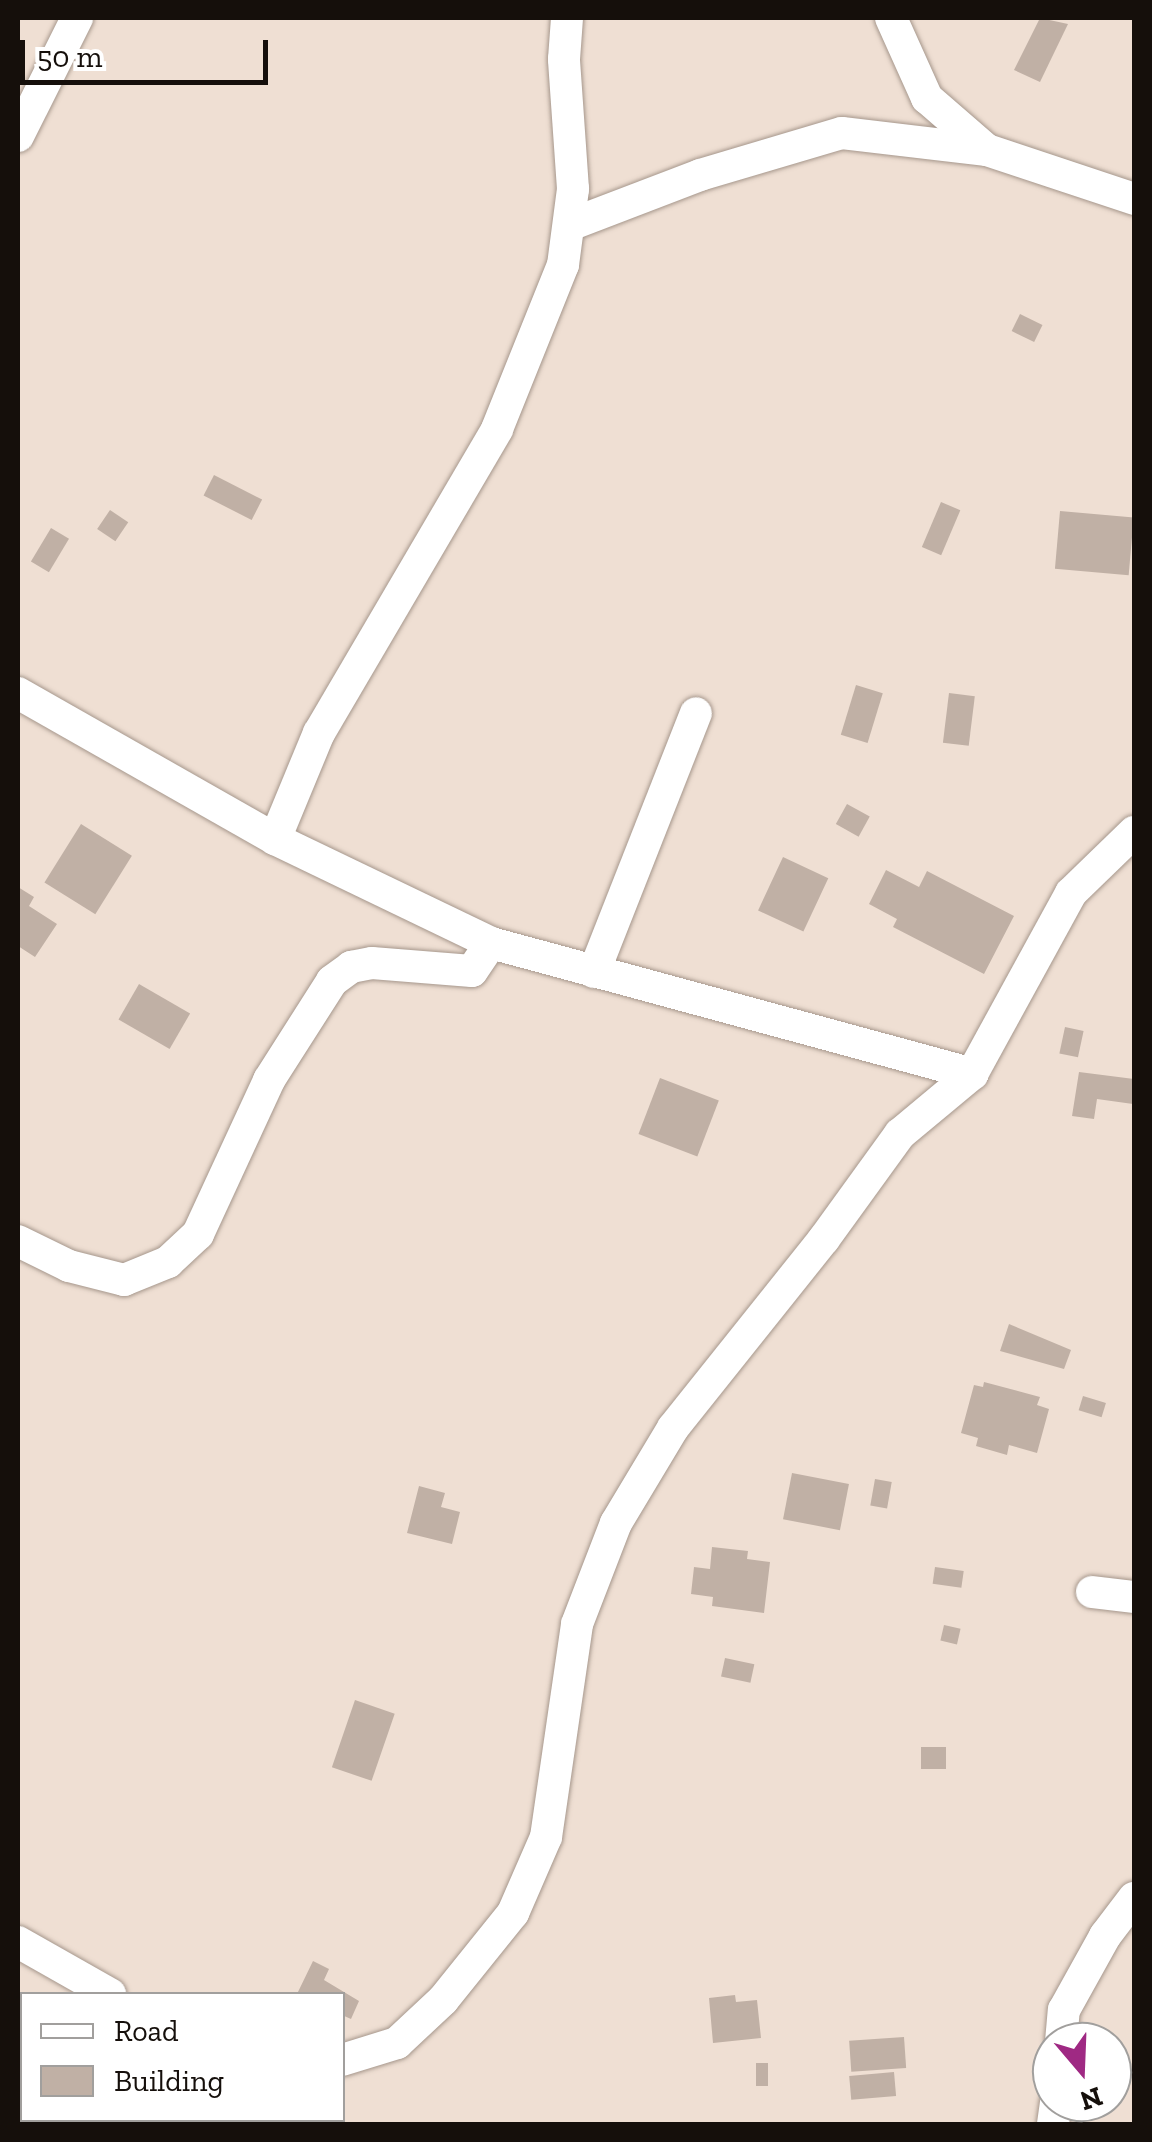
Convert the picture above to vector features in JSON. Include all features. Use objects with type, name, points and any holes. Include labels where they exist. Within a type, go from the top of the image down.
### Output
[{"type":"street","points":[[18,136],[77,18]]},
{"type":"street","points":[[275,839],[301,768],[496,429],[563,265],[572,224],[564,58],[567,18]]},
{"type":"street","points":[[891,18],[927,98],[988,150]]},
{"type":"street","points":[[572,224],[700,175],[842,134],[988,150],[1134,199]]},
{"type":"street","points":[[18,693],[275,839],[491,944],[972,1074]]},
{"type":"street","points":[[594,972],[696,714]]},
{"type":"street","points":[[345,2059],[397,2043],[443,2000],[514,1913],[546,1837],[578,1624],[616,1522],[673,1428],[824,1239],[900,1134],[972,1074],[1072,893],[1134,832]]},
{"type":"street","points":[[18,1241],[69,1266],[124,1280],[168,1262],[198,1234],[248,1120],[332,981],[350,967],[372,963],[472,971],[491,944]]},
{"type":"street","points":[[1092,1592],[1134,1597]]},
{"type":"street","points":[[1063,2022],[1064,2010],[1105,1936],[1134,1898]]},
{"type":"street","points":[[18,1942],[106,1992]]},
{"type":"building","points":[[1040,18],[1068,24],[1040,82],[1014,70]]},
{"type":"building","points":[[1020,314],[1042,325],[1034,342],[1012,331]]},
{"type":"building","points":[[214,475],[262,500],[252,520],[204,495]]},
{"type":"building","points":[[941,502],[960,510],[941,555],[922,547]]},
{"type":"building","points":[[110,510],[128,522],[115,541],[97,529]]},
{"type":"building","points":[[1060,511],[1134,517],[1129,575],[1055,569]]},
{"type":"building","points":[[51,528],[69,539],[49,572],[31,561]]},
{"type":"building","points":[[856,685],[883,693],[868,743],[841,735]]},
{"type":"building","points":[[949,693],[975,696],[969,746],[943,743]]},
{"type":"building","points":[[847,804],[870,817],[859,837],[836,824]]},
{"type":"building","points":[[81,824],[132,856],[95,914],[44,883]]},
{"type":"building","points":[[783,857],[828,878],[803,932],[758,910]]},
{"type":"building","points":[[886,870],[919,887],[927,871],[1014,916],[984,974],[893,927],[897,919],[869,904]]},
{"type":"building","points":[[18,887],[34,897],[29,906],[57,924],[35,957],[18,946]]},
{"type":"building","points":[[139,984],[190,1014],[170,1049],[118,1020]]},
{"type":"building","points":[[1065,1027],[1084,1031],[1078,1057],[1059,1053]]},
{"type":"building","points":[[1079,1072],[1134,1079],[1133,1104],[1097,1099],[1094,1119],[1072,1116]]},
{"type":"building","points":[[660,1078],[719,1101],[697,1157],[638,1134]]},
{"type":"building","points":[[1009,1324],[1071,1350],[1064,1369],[1000,1351]]},
{"type":"building","points":[[984,1382],[1040,1397],[1037,1405],[1049,1409],[1037,1453],[1009,1445],[1007,1455],[976,1446],[978,1438],[961,1433],[974,1385],[983,1387]]},
{"type":"building","points":[[1083,1396],[1106,1403],[1102,1417],[1079,1410]]},
{"type":"building","points":[[792,1473],[849,1484],[840,1530],[783,1519]]},
{"type":"building","points":[[875,1479],[892,1482],[887,1509],[870,1506]]},
{"type":"building","points":[[419,1486],[445,1493],[441,1507],[460,1512],[452,1544],[407,1533]]},
{"type":"building","points":[[712,1547],[748,1551],[747,1559],[770,1562],[764,1613],[712,1606],[713,1597],[691,1594],[694,1567],[710,1569]]},
{"type":"building","points":[[935,1567],[964,1571],[961,1588],[933,1584]]},
{"type":"building","points":[[944,1625],[961,1629],[957,1644],[940,1641]]},
{"type":"building","points":[[725,1658],[754,1664],[750,1683],[721,1677]]},
{"type":"building","points":[[355,1700],[395,1714],[372,1781],[332,1767]]},
{"type":"building","points":[[921,1747],[946,1747],[946,1769],[921,1769]]},
{"type":"building","points":[[313,1961],[329,1969],[324,1980],[344,1992],[298,1992]]},
{"type":"building","points":[[345,1993],[359,2001],[351,2019],[345,2016]]},
{"type":"building","points":[[735,1995],[736,2002],[757,2000],[761,2038],[713,2043],[709,1998]]},
{"type":"building","points":[[904,2037],[906,2068],[851,2072],[849,2041]]},
{"type":"building","points":[[756,2063],[768,2063],[768,2086],[756,2086]]},
{"type":"building","points":[[894,2072],[896,2096],[851,2100],[849,2076]]}]
